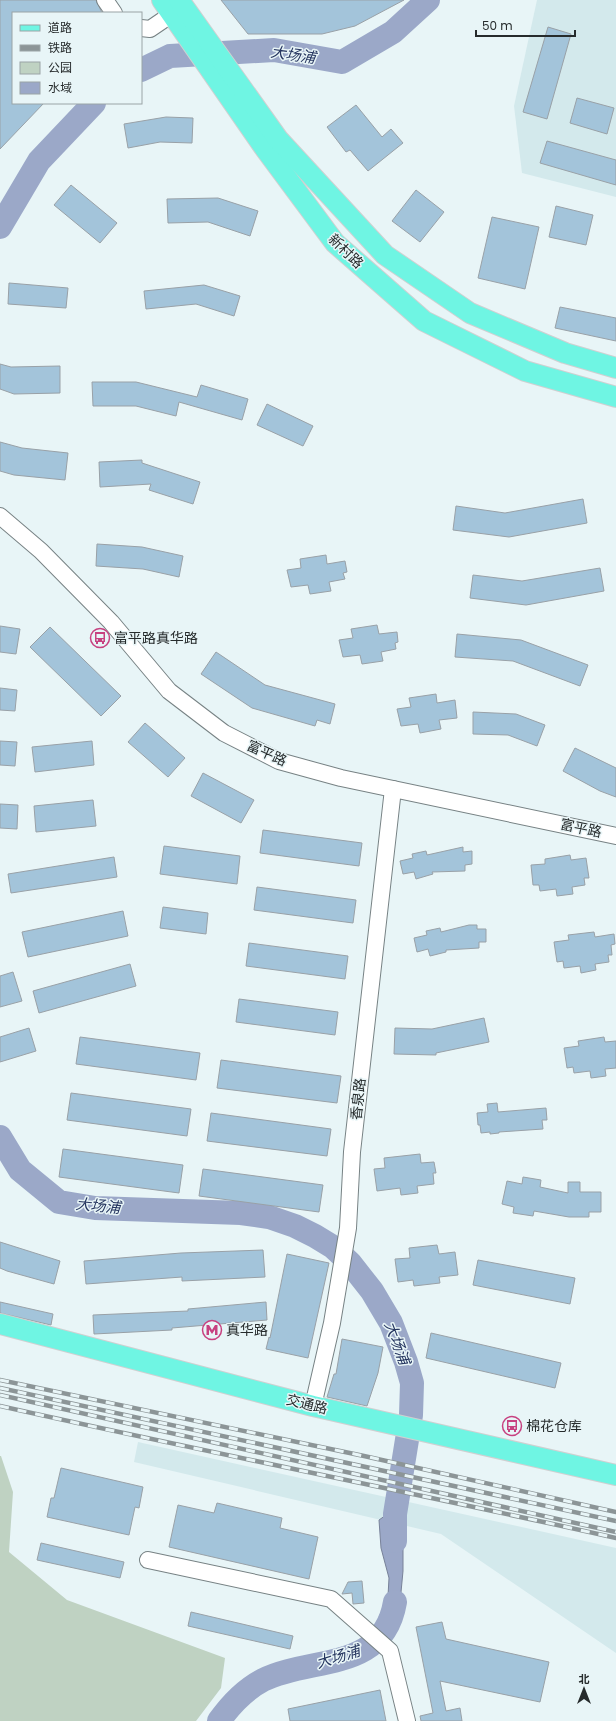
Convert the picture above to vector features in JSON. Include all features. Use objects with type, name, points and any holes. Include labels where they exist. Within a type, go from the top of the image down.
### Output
[{"type":"main road","name":"新村路","points":[[176,10],[239,97],[385,255],[470,313],[565,354],[616,368]]},
{"type":"main road","name":"新村路","points":[[239,97],[266,150],[335,243],[424,321],[525,371],[616,397]]},
{"type":"main road","name":"交通路","points":[[0,1324],[313,1406],[616,1475]]},
{"type":"street","points":[[105,0],[113,12]]},
{"type":"street","points":[[142,28],[150,29],[176,10]]},
{"type":"street","name":"富平路","points":[[0,516],[41,551],[111,622],[169,691],[224,733],[279,761],[341,778],[616,836]]},
{"type":"street","name":"香泉路","points":[[313,1406],[328,1343],[346,1246],[352,1152],[393,789]]},
{"type":"street","points":[[148,1560],[331,1599],[390,1651],[407,1721]]},
{"type":"shaded area","points":[[537,0],[616,0],[616,197],[522,173],[514,106]]},
{"type":"shaded area","points":[[138,1442],[616,1548],[616,1653],[441,1534],[134,1462]]},
{"type":"green space","points":[[0,1456],[13,1492],[9,1552],[67,1600],[225,1658],[221,1688],[196,1721],[0,1721]]},
{"type":"water","points":[[396,1508],[403,1531],[403,1571],[398,1624],[382,1631],[375,1627],[388,1596],[389,1578],[381,1548],[379,1520]]},
{"type":"water","points":[[365,1640],[375,1648],[364,1657],[339,1668],[297,1676],[267,1685],[255,1692],[242,1703],[235,1717],[231,1721],[218,1721],[240,1696],[273,1677],[347,1658]]},
{"type":"building","points":[[0,0],[96,0],[102,12],[12,12],[12,104],[43,104],[0,149]]},
{"type":"building","points":[[221,0],[404,0],[355,26],[322,34],[248,34]]},
{"type":"building","points":[[548,27],[571,34],[547,119],[523,112]]},
{"type":"building","points":[[577,98],[614,108],[607,134],[570,123]]},
{"type":"building","points":[[356,105],[382,137],[391,129],[403,143],[368,171],[350,150],[346,152],[327,127]]},
{"type":"building","points":[[166,117],[193,118],[192,143],[160,142],[128,148],[124,124]]},
{"type":"building","points":[[547,141],[616,160],[616,185],[540,163]]},
{"type":"building","points":[[71,185],[117,223],[100,243],[54,205]]},
{"type":"building","points":[[416,190],[444,212],[420,242],[392,221]]},
{"type":"building","points":[[218,198],[258,211],[250,236],[208,222],[168,223],[167,199]]},
{"type":"building","points":[[556,206],[593,215],[586,245],[549,237]]},
{"type":"building","points":[[492,217],[539,227],[525,289],[478,278]]},
{"type":"building","points":[[9,283],[68,288],[66,308],[8,304]]},
{"type":"building","points":[[204,285],[240,296],[234,316],[196,304],[146,309],[144,291]]},
{"type":"building","points":[[560,307],[616,318],[616,341],[555,328]]},
{"type":"building","points":[[0,364],[11,367],[60,366],[60,393],[14,394],[0,389]]},
{"type":"building","points":[[92,382],[136,382],[197,397],[201,385],[248,399],[242,420],[179,402],[176,416],[136,406],[93,406]]},
{"type":"building","points":[[267,404],[313,426],[303,446],[257,425]]},
{"type":"building","points":[[0,442],[22,448],[68,453],[65,480],[14,475],[0,471]]},
{"type":"building","points":[[142,460],[142,463],[200,482],[193,504],[149,490],[151,484],[100,487],[99,462]]},
{"type":"building","points":[[583,499],[587,523],[509,537],[453,530],[456,506],[505,513]]},
{"type":"building","points":[[97,544],[142,547],[183,556],[179,577],[143,569],[96,566]]},
{"type":"building","points":[[326,555],[327,564],[345,561],[347,572],[343,573],[345,579],[329,582],[331,591],[310,594],[308,585],[291,587],[287,570],[301,568],[300,559]]},
{"type":"building","points":[[600,568],[604,591],[526,605],[470,598],[473,575],[522,581]]},
{"type":"building","points":[[377,625],[379,634],[397,632],[398,642],[395,643],[396,649],[381,652],[383,661],[362,664],[360,655],[343,657],[339,640],[353,638],[351,629]]},
{"type":"building","points":[[0,626],[20,629],[16,654],[0,652]]},
{"type":"building","points":[[50,627],[121,696],[101,716],[30,647]]},
{"type":"building","points":[[457,634],[521,640],[588,665],[580,686],[513,661],[455,657]]},
{"type":"building","points":[[216,652],[265,685],[335,704],[330,724],[317,720],[315,726],[252,708],[201,674]]},
{"type":"building","points":[[0,688],[17,690],[15,711],[0,710]]},
{"type":"building","points":[[436,694],[437,703],[455,700],[457,718],[439,720],[441,729],[420,733],[418,724],[401,726],[397,709],[411,707],[409,698]]},
{"type":"building","points":[[473,712],[516,714],[545,725],[537,746],[508,735],[473,734]]},
{"type":"building","points":[[145,723],[185,758],[168,777],[128,742]]},
{"type":"building","points":[[0,741],[17,742],[15,766],[0,765]]},
{"type":"building","points":[[92,741],[94,765],[35,772],[32,747]]},
{"type":"building","points":[[575,748],[616,768],[616,797],[600,791],[563,771]]},
{"type":"building","points":[[203,773],[254,800],[241,823],[191,796]]},
{"type":"building","points":[[93,800],[96,826],[36,832],[34,806]]},
{"type":"building","points":[[0,804],[18,805],[17,829],[0,828]]},
{"type":"building","points":[[263,830],[362,843],[359,866],[260,853]]},
{"type":"building","points":[[164,846],[240,856],[237,884],[160,874]]},
{"type":"building","points":[[463,847],[463,852],[472,851],[472,864],[465,865],[465,871],[432,872],[433,874],[416,879],[414,872],[403,874],[400,861],[413,858],[412,854],[426,851],[427,855]]},
{"type":"building","points":[[570,855],[571,860],[586,858],[589,878],[584,878],[585,885],[572,887],[573,894],[557,896],[556,889],[540,891],[539,885],[533,885],[531,865],[545,864],[545,859]]},
{"type":"building","points":[[114,857],[117,877],[11,893],[8,874]]},
{"type":"building","points":[[257,887],[356,900],[353,923],[254,910]]},
{"type":"building","points":[[163,907],[208,913],[206,934],[160,928]]},
{"type":"building","points":[[123,911],[128,936],[28,957],[22,932]]},
{"type":"building","points":[[469,925],[477,925],[477,929],[486,929],[486,942],[479,942],[479,948],[446,950],[446,952],[430,956],[428,949],[417,952],[414,938],[427,935],[426,931],[440,928],[441,932]]},
{"type":"building","points":[[594,932],[595,937],[614,934],[615,944],[611,945],[612,955],[608,955],[609,962],[595,964],[596,970],[581,973],[580,966],[564,968],[563,961],[557,962],[554,942],[569,940],[568,935]]},
{"type":"building","points":[[249,943],[348,956],[345,979],[246,966]]},
{"type":"building","points":[[130,964],[136,986],[39,1013],[33,991]]},
{"type":"building","points":[[13,972],[22,1001],[0,1007],[0,976]]},
{"type":"building","points":[[239,999],[338,1012],[335,1035],[236,1022]]},
{"type":"building","points":[[484,1018],[489,1042],[436,1053],[436,1055],[394,1054],[395,1028],[432,1029]]},
{"type":"building","points":[[29,1028],[36,1051],[0,1062],[0,1037]]},
{"type":"building","points":[[80,1037],[200,1053],[196,1080],[76,1064]]},
{"type":"building","points":[[604,1037],[605,1042],[616,1041],[616,1068],[605,1069],[606,1076],[591,1078],[590,1071],[574,1073],[573,1067],[567,1068],[564,1048],[579,1046],[578,1041]]},
{"type":"building","points":[[221,1060],[341,1076],[337,1103],[217,1088]]},
{"type":"building","points":[[71,1093],[191,1109],[187,1136],[67,1120]]},
{"type":"building","points":[[497,1103],[498,1112],[546,1108],[547,1120],[542,1120],[543,1129],[490,1134],[490,1132],[481,1133],[480,1125],[478,1125],[477,1113],[488,1112],[487,1104]]},
{"type":"building","points":[[211,1113],[331,1129],[327,1156],[207,1141]]},
{"type":"building","points":[[63,1149],[183,1165],[179,1193],[59,1177]]},
{"type":"building","points":[[420,1154],[421,1163],[434,1162],[436,1173],[433,1173],[434,1184],[417,1186],[418,1193],[401,1195],[400,1188],[377,1191],[374,1169],[385,1168],[384,1158]]},
{"type":"building","points":[[203,1169],[323,1185],[319,1212],[199,1196]]},
{"type":"building","points":[[523,1177],[541,1180],[540,1187],[568,1193],[568,1182],[580,1182],[580,1192],[601,1192],[601,1212],[589,1212],[589,1217],[569,1217],[534,1211],[533,1216],[513,1213],[514,1207],[502,1204],[507,1181],[522,1184]]},
{"type":"building","points":[[0,1242],[60,1261],[54,1284],[0,1268]]},
{"type":"building","points":[[437,1245],[439,1254],[455,1252],[458,1275],[439,1277],[440,1283],[414,1286],[413,1280],[398,1282],[395,1259],[410,1258],[409,1248]]},
{"type":"building","points":[[263,1250],[265,1277],[182,1281],[182,1277],[86,1284],[84,1261],[181,1253]]},
{"type":"building","points":[[287,1254],[329,1263],[308,1358],[266,1349],[269,1337],[270,1338]]},
{"type":"building","points":[[478,1260],[575,1278],[570,1304],[473,1285]]},
{"type":"building","points":[[0,1302],[53,1314],[51,1325],[0,1313]]},
{"type":"building","points":[[266,1302],[267,1320],[172,1328],[172,1330],[94,1334],[93,1315],[188,1311],[188,1309]]},
{"type":"building","points":[[431,1333],[561,1363],[555,1388],[426,1358]]},
{"type":"building","points":[[342,1339],[383,1347],[378,1373],[367,1406],[327,1397],[334,1374],[336,1374]]},
{"type":"building","points":[[61,1468],[143,1487],[139,1508],[135,1507],[129,1535],[47,1517],[51,1498],[54,1498]]},
{"type":"building","points":[[217,1503],[282,1518],[280,1528],[318,1537],[309,1579],[169,1547],[178,1505],[214,1513]]},
{"type":"building","points":[[41,1543],[124,1562],[120,1578],[37,1560]]},
{"type":"building","points":[[362,1581],[364,1603],[353,1604],[352,1593],[342,1594],[348,1582]]},
{"type":"building","points":[[191,1612],[293,1636],[290,1649],[188,1626]]},
{"type":"building","points":[[442,1622],[446,1639],[549,1662],[540,1702],[440,1681],[446,1711],[460,1708],[462,1721],[421,1721],[420,1716],[433,1713],[416,1627]]},
{"type":"building","points":[[380,1690],[386,1721],[290,1721],[288,1709]]},
{"type":"waterway","name":"大场浦","points":[[142,70],[170,56],[274,50],[342,62],[393,32],[428,0]]},
{"type":"waterway","name":"大场浦","points":[[0,227],[39,161],[93,104]]},
{"type":"waterway","name":"大场浦","points":[[0,1137],[20,1170],[59,1202],[95,1208],[241,1213],[269,1217],[295,1226],[315,1236],[333,1247],[350,1263],[372,1291],[391,1323],[406,1362],[412,1383],[411,1415],[395,1514],[395,1541]]},
{"type":"waterway","name":"大场浦","points":[[219,1721],[238,1698],[263,1680],[282,1673],[342,1659],[361,1652],[376,1641],[388,1625],[395,1602]]},
{"type":"railway","points":[[0,1380],[364,1456],[616,1512]]},
{"type":"railway","points":[[0,1388],[616,1521]]},
{"type":"railway","points":[[0,1395],[616,1532]]},
{"type":"railway","points":[[0,1406],[616,1538]]},
{"type":"place","name":"富平路真华路","points":[[100,638]]},
{"type":"place","name":"真华路","points":[[212,1330]]},
{"type":"place","name":"棉花仓库","points":[[512,1426]]}]
